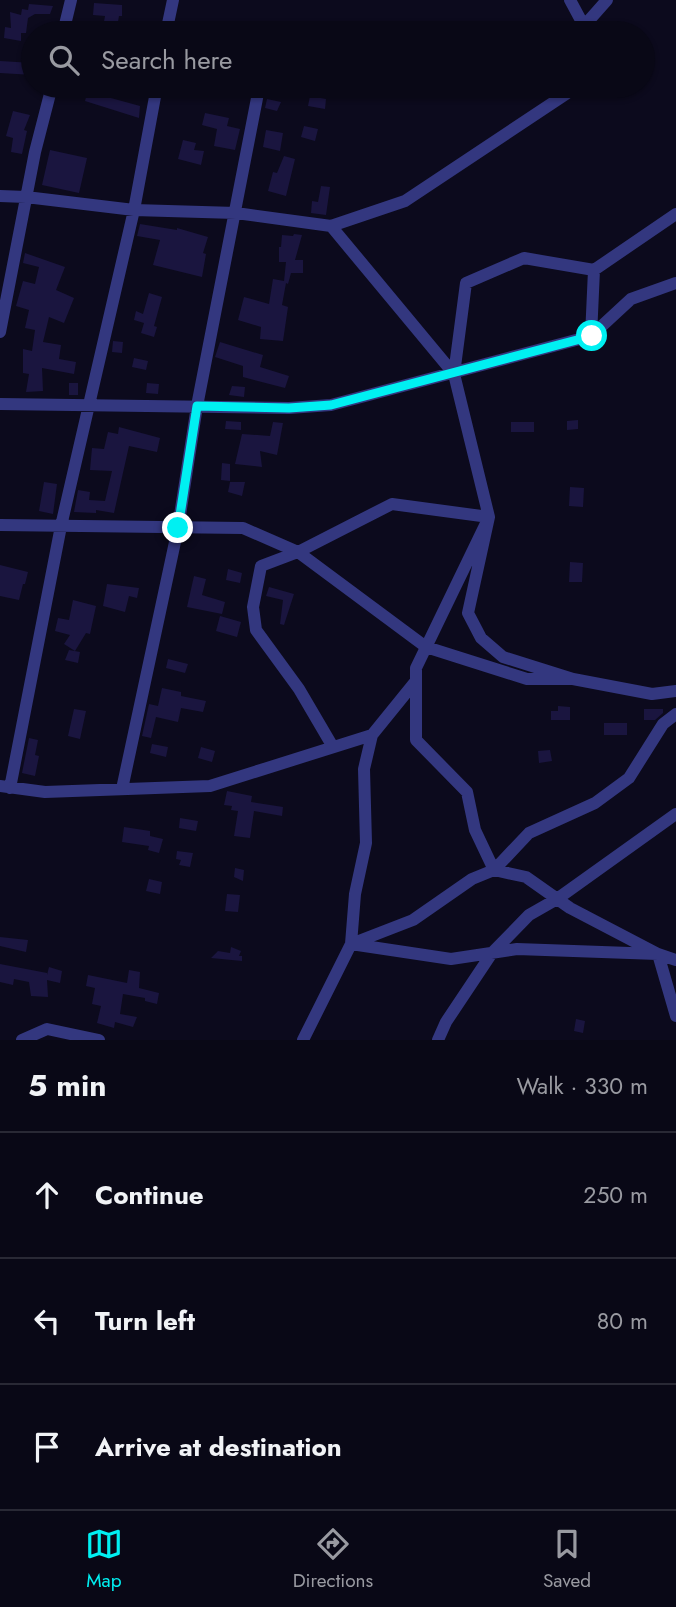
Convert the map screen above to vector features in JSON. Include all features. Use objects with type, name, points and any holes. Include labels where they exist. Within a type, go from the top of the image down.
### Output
[{"type":"street","points":[[66,21],[71,0]]},
{"type":"street","points":[[169,21],[173,0]]},
{"type":"street","points":[[570,0],[579,21]]},
{"type":"street","points":[[590,21],[607,0]]},
{"type":"street","points":[[0,332],[48,98]]},
{"type":"street","points":[[155,98],[134,211],[61,526],[5,787],[45,792],[210,786],[372,736]]},
{"type":"street","points":[[122,789],[178,528],[197,406],[257,98]]},
{"type":"street","points":[[0,196],[134,211],[236,213],[331,226],[405,201],[560,98]]},
{"type":"street","points":[[676,214],[594,270],[524,258],[466,283],[454,373],[489,517],[468,613],[481,638],[503,657],[573,679],[652,694],[676,691]]},
{"type":"street","points":[[331,226],[454,373]]},
{"type":"street","points":[[592,336],[594,270]]},
{"type":"street","points":[[0,404],[289,408],[331,405],[592,336],[631,299],[676,283]]},
{"type":"street","points":[[333,747],[299,689],[256,630],[253,607],[261,566],[298,552],[392,504],[489,517]]},
{"type":"street","points":[[489,517],[416,668],[415,682],[416,740],[467,792],[475,830],[494,870]]},
{"type":"street","points":[[0,525],[243,528],[298,552],[426,647],[527,679],[573,679]]},
{"type":"street","points":[[303,1040],[351,944],[355,894],[366,843],[364,769],[372,736],[415,682]]},
{"type":"street","points":[[351,944],[413,920],[472,879],[494,870],[529,833],[595,803],[629,778],[663,724],[676,714]]},
{"type":"street","points":[[438,1040],[446,1022],[492,953],[529,915],[557,899],[676,814]]},
{"type":"street","points":[[494,870],[526,877],[570,908],[658,954],[676,960]]},
{"type":"street","points":[[351,944],[451,959],[517,950],[658,954]]},
{"type":"street","points":[[658,954],[676,1016]]},
{"type":"street","points":[[22,1040],[47,1029],[99,1040]]},
{"type":"building","points":[[94,3],[122,5],[122,16],[119,16],[118,21],[104,21],[105,16],[93,15]]},
{"type":"building","points":[[29,4],[53,6],[50,14],[35,14],[28,21],[21,21],[21,41],[4,38],[5,27],[11,28],[10,12],[21,15],[22,9],[28,10]]},
{"type":"building","points":[[0,61],[21,62],[21,74],[0,73]]},
{"type":"building","points":[[86,98],[111,98],[140,106],[139,118],[85,101]]},
{"type":"building","points":[[310,98],[326,99],[325,109],[308,106]]},
{"type":"building","points":[[267,99],[281,102],[277,111],[265,108]]},
{"type":"building","points":[[13,111],[30,115],[24,130],[27,131],[22,154],[11,152],[13,138],[6,136]]},
{"type":"building","points":[[205,113],[229,118],[227,126],[240,129],[235,150],[214,146],[217,129],[202,125]]},
{"type":"building","points":[[304,126],[318,129],[315,141],[301,137]]},
{"type":"building","points":[[266,130],[283,133],[280,151],[263,147]]},
{"type":"building","points":[[183,140],[196,143],[194,150],[204,151],[201,165],[178,159]]},
{"type":"building","points":[[50,150],[87,158],[79,193],[42,185]]},
{"type":"building","points":[[284,156],[295,159],[286,196],[268,191],[273,172],[277,173]]},
{"type":"building","points":[[321,186],[330,187],[326,215],[311,213],[312,201],[318,202]]},
{"type":"building","points":[[140,224],[177,228],[208,237],[203,253],[206,254],[202,277],[153,265],[160,240],[137,236]]},
{"type":"building","points":[[282,235],[302,235],[295,260],[303,260],[303,273],[291,273],[288,284],[286,283],[282,305],[288,307],[283,341],[260,339],[261,327],[238,320],[244,297],[269,304],[273,279],[284,281],[286,262],[279,262]]},
{"type":"building","points":[[25,253],[65,267],[56,290],[74,298],[64,323],[49,317],[43,342],[61,345],[59,359],[76,362],[74,374],[42,368],[43,391],[26,392],[29,374],[23,373],[23,349],[32,351],[35,330],[25,328],[29,310],[16,306],[23,281],[35,284],[39,267],[23,263]]},
{"type":"building","points":[[149,293],[162,297],[154,326],[157,327],[154,337],[141,333],[144,323],[134,320],[136,311],[143,314]]},
{"type":"building","points":[[113,341],[123,342],[122,353],[112,352]]},
{"type":"building","points":[[220,342],[263,355],[260,367],[289,376],[285,388],[243,377],[243,366],[215,357]]},
{"type":"building","points":[[134,358],[148,361],[146,370],[132,367]]},
{"type":"building","points":[[69,383],[78,383],[78,395],[69,395]]},
{"type":"building","points":[[147,383],[159,384],[158,394],[146,393]]},
{"type":"building","points":[[232,386],[245,387],[244,397],[229,395]]},
{"type":"building","points":[[578,420],[578,429],[567,430],[567,421]]},
{"type":"building","points":[[226,421],[241,422],[241,430],[225,429]]},
{"type":"building","points":[[273,422],[283,423],[277,455],[260,451],[262,467],[235,464],[242,434],[270,436]]},
{"type":"building","points":[[511,422],[534,422],[534,432],[511,432]]},
{"type":"building","points":[[119,427],[160,438],[157,452],[129,446],[114,513],[96,510],[96,513],[74,512],[78,490],[90,492],[89,500],[105,501],[112,471],[90,470],[92,448],[104,449],[108,432],[118,434]]},
{"type":"building","points":[[222,463],[230,464],[230,481],[221,480]]},
{"type":"building","points":[[44,482],[57,484],[53,514],[39,511]]},
{"type":"building","points":[[230,482],[245,482],[242,496],[228,492]]},
{"type":"building","points":[[570,487],[584,488],[583,507],[569,506]]},
{"type":"building","points":[[570,562],[583,563],[582,582],[569,582]]},
{"type":"building","points":[[0,565],[28,572],[19,600],[0,596]]},
{"type":"building","points":[[228,569],[242,573],[240,583],[226,580]]},
{"type":"building","points":[[194,576],[206,579],[202,595],[225,602],[222,614],[187,607]]},
{"type":"building","points":[[107,584],[139,588],[137,598],[129,596],[125,612],[103,606]]},
{"type":"building","points":[[269,587],[294,594],[284,625],[280,624],[283,600],[266,596]]},
{"type":"building","points":[[73,600],[96,606],[90,634],[86,633],[75,651],[64,644],[70,635],[55,631],[58,618],[69,620]]},
{"type":"building","points":[[220,616],[241,622],[237,637],[216,631]]},
{"type":"building","points":[[69,650],[80,652],[78,663],[65,660]]},
{"type":"building","points":[[168,659],[188,664],[185,673],[166,668]]},
{"type":"building","points":[[162,688],[181,692],[181,696],[206,701],[203,712],[181,708],[178,722],[156,717],[151,738],[142,736],[149,704],[158,706]]},
{"type":"building","points":[[558,706],[570,707],[570,720],[551,720],[551,711],[558,711]]},
{"type":"building","points":[[74,709],[86,711],[80,739],[68,736]]},
{"type":"building","points":[[644,709],[663,709],[663,713],[655,720],[644,720]]},
{"type":"building","points":[[604,723],[627,723],[627,735],[604,735]]},
{"type":"building","points":[[29,738],[38,740],[35,755],[39,756],[35,776],[22,773]]},
{"type":"building","points":[[152,744],[168,747],[166,757],[150,753]]},
{"type":"building","points":[[201,747],[215,751],[212,762],[198,758]]},
{"type":"building","points":[[550,750],[552,761],[539,763],[538,751]]},
{"type":"building","points":[[227,791],[252,796],[251,802],[283,807],[282,816],[254,811],[250,838],[234,836],[238,811],[231,810],[232,806],[224,805]]},
{"type":"building","points":[[180,818],[198,821],[196,831],[179,828]]},
{"type":"building","points":[[124,827],[150,831],[150,836],[163,839],[159,853],[148,850],[149,846],[122,842]]},
{"type":"building","points":[[177,851],[193,853],[190,867],[179,865],[181,860],[176,859]]},
{"type":"building","points":[[235,868],[244,870],[243,881],[234,877]]},
{"type":"building","points":[[149,879],[162,882],[160,894],[146,891]]},
{"type":"building","points":[[227,894],[240,895],[238,912],[225,911]]},
{"type":"building","points":[[0,937],[28,940],[26,952],[0,946]]},
{"type":"building","points":[[231,947],[241,951],[239,956],[242,956],[242,961],[211,958],[218,951],[230,953]]},
{"type":"building","points":[[0,964],[47,975],[49,967],[62,971],[60,983],[47,980],[48,997],[31,996],[29,982],[14,979],[13,985],[0,982]]},
{"type":"building","points":[[129,970],[140,972],[139,988],[159,993],[157,1004],[145,1001],[145,998],[123,994],[120,1014],[137,1017],[133,1027],[115,1022],[114,1028],[97,1023],[101,1006],[92,1004],[95,988],[86,986],[88,975],[127,983]]},
{"type":"building","points":[[576,1019],[585,1021],[583,1033],[574,1031]]},
{"type":"route","points":[[178,528],[197,406],[289,408],[331,405],[592,336]]}]
